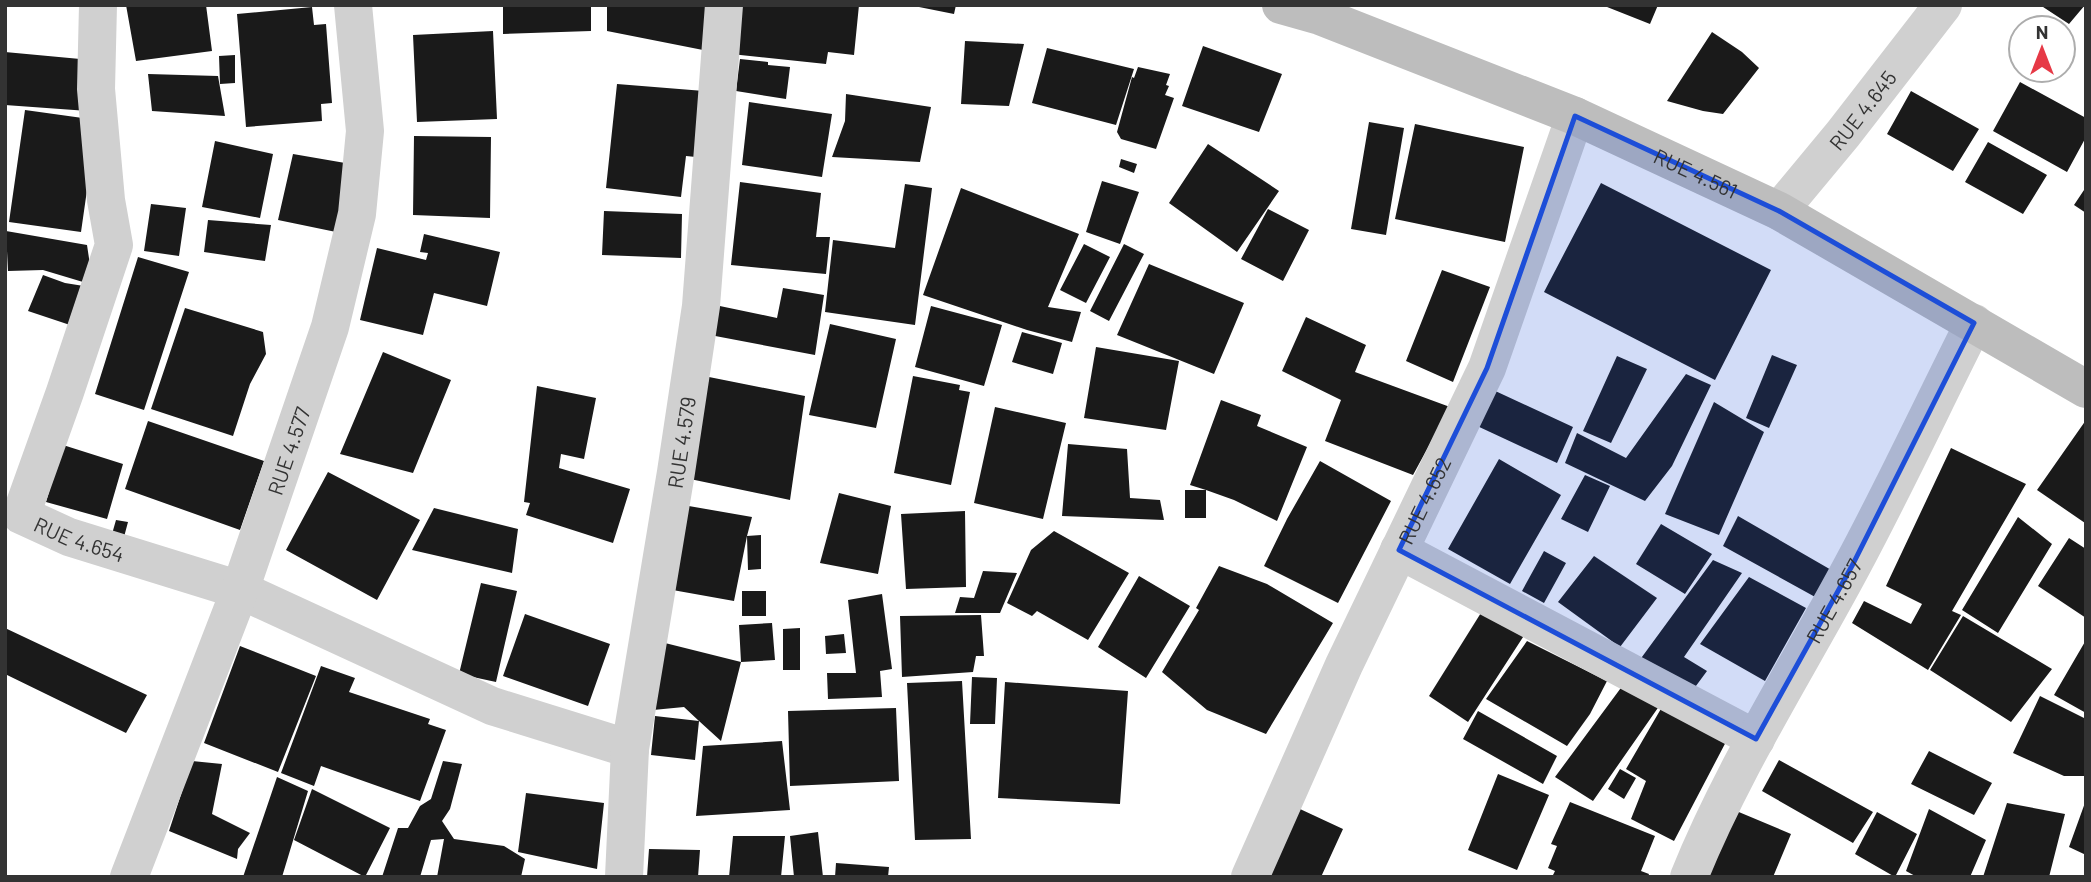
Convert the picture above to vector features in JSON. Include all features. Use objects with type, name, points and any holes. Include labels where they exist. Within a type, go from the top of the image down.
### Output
[{"type":"main road","name":"RUE 4.561","points":[[1282,5],[1322,11],[1575,117],[1779,211],[2086,389]]},
{"type":"street","name":"RUE 4.654","points":[[98,5],[96,89],[106,200],[114,245],[21,515],[69,537],[240,590],[492,706],[629,748]]},
{"type":"street","name":"RUE 4.577","points":[[129,877],[240,590],[330,327],[357,214],[365,131],[354,5]]},
{"type":"street","name":"RUE 4.579","points":[[624,877],[629,748],[674,485],[701,306],[724,5]]},
{"type":"street","name":"RUE 4.645","points":[[1779,211],[1843,134],[1943,5]]},
{"type":"street","name":"RUE 4.652","points":[[1250,877],[1344,665],[1487,368],[1575,117]]},
{"type":"street","name":"RUE 4.657","points":[[1689,877],[1710,825],[1853,564],[1974,323]]},
{"type":"street","points":[[1399,551],[1756,739]]},
{"type":"highlighted area","points":[[1575,116],[1779,211],[1974,323],[1853,564],[1756,739],[1399,550],[1487,368]]},
{"type":"building","points":[[126,5],[206,5],[212,51],[136,61]]},
{"type":"building","points":[[503,5],[591,5],[591,31],[503,34]]},
{"type":"building","points":[[607,5],[706,5],[703,50],[607,31]]},
{"type":"building","points":[[736,5],[859,5],[854,55],[828,52],[826,64],[731,54]]},
{"type":"building","points":[[909,5],[956,5],[954,14]]},
{"type":"building","points":[[1602,5],[1658,5],[1650,24]]},
{"type":"building","points":[[2040,5],[2085,5],[2077,14],[2054,14]]},
{"type":"building","points":[[312,7],[314,25],[326,24],[332,103],[321,104],[322,121],[246,127],[237,14]]},
{"type":"building","points":[[493,31],[497,119],[417,122],[413,35]]},
{"type":"building","points":[[1712,32],[1742,52],[1759,68],[1723,114],[1667,101]]},
{"type":"building","points":[[965,41],[1024,44],[1009,106],[961,104]]},
{"type":"building","points":[[1203,46],[1282,74],[1259,132],[1182,106]]},
{"type":"building","points":[[1047,48],[1134,69],[1116,125],[1032,103]]},
{"type":"building","points":[[5,52],[91,60],[88,111],[5,105]]},
{"type":"building","points":[[235,55],[235,83],[220,84],[219,56]]},
{"type":"building","points":[[740,59],[790,67],[786,99],[736,91]]},
{"type":"building","points":[[1138,67],[1170,74],[1165,95],[1174,98],[1156,149],[1121,139],[1117,132],[1132,77],[1134,78]]},
{"type":"building","points":[[148,74],[218,76],[225,116],[152,111]]},
{"type":"building","points":[[617,84],[704,91],[696,157],[686,156],[681,197],[606,188]]},
{"type":"building","points":[[2019,84],[2024,84],[2086,118],[2086,137],[2067,172],[1993,131]]},
{"type":"building","points":[[1911,91],[1979,129],[1953,171],[1887,134]]},
{"type":"building","points":[[846,94],[931,107],[920,162],[832,157],[845,121]]},
{"type":"building","points":[[749,102],[832,114],[822,177],[742,165]]},
{"type":"building","points":[[25,110],[97,120],[81,232],[9,222]]},
{"type":"building","points":[[1369,122],[1404,128],[1386,235],[1351,229]]},
{"type":"building","points":[[1415,124],[1524,147],[1505,242],[1395,219]]},
{"type":"building","points":[[414,136],[491,137],[490,218],[413,215]]},
{"type":"building","points":[[215,141],[273,154],[260,218],[202,207]]},
{"type":"building","points":[[1988,142],[2047,175],[2023,214],[1965,182]]},
{"type":"building","points":[[1208,144],[1279,191],[1237,252],[1169,203]]},
{"type":"building","points":[[293,154],[351,164],[336,232],[278,220]]},
{"type":"building","points":[[1121,159],[1137,164],[1134,173],[1119,167]]},
{"type":"building","points":[[1102,181],[1139,192],[1120,244],[1086,232]]},
{"type":"building","points":[[740,182],[821,193],[816,237],[830,237],[826,274],[731,265]]},
{"type":"building","points":[[1601,183],[1771,270],[1715,380],[1544,292]]},
{"type":"building","points":[[905,184],[932,188],[915,325],[825,312],[833,240],[895,248]]},
{"type":"building","points":[[2086,187],[2086,213],[2074,205]]},
{"type":"building","points":[[961,188],[1079,234],[1048,307],[1081,312],[1072,342],[923,295]]},
{"type":"building","points":[[151,204],[186,208],[179,256],[144,251]]},
{"type":"building","points":[[1268,209],[1309,230],[1283,281],[1241,259]]},
{"type":"building","points":[[604,211],[682,214],[681,258],[602,255]]},
{"type":"building","points":[[208,220],[271,225],[265,261],[204,252]]},
{"type":"building","points":[[6,231],[87,245],[93,285],[43,270],[8,271]]},
{"type":"building","points":[[424,234],[500,252],[487,306],[434,293],[423,335],[360,320],[377,248],[426,260],[428,253],[420,252]]},
{"type":"building","points":[[1084,244],[1110,257],[1086,303],[1060,290]]},
{"type":"building","points":[[1124,244],[1144,254],[1109,321],[1090,311]]},
{"type":"building","points":[[138,257],[189,272],[144,410],[95,394]]},
{"type":"building","points":[[1149,264],[1244,303],[1214,374],[1117,335]]},
{"type":"building","points":[[1442,270],[1490,287],[1453,382],[1406,361]]},
{"type":"building","points":[[43,275],[65,283],[90,287],[73,326],[28,311]]},
{"type":"building","points":[[783,288],[824,295],[815,355],[710,335],[715,305],[777,318]]},
{"type":"building","points":[[931,306],[1002,325],[984,386],[915,367]]},
{"type":"building","points":[[185,308],[263,332],[266,354],[250,384],[233,436],[151,409]]},
{"type":"building","points":[[1306,317],[1366,345],[1355,372],[1450,407],[1413,475],[1325,441],[1341,400],[1282,371]]},
{"type":"building","points":[[830,324],[896,339],[876,428],[809,415]]},
{"type":"building","points":[[1022,332],[1062,343],[1053,374],[1012,362]]},
{"type":"building","points":[[1096,347],[1179,361],[1166,430],[1084,418]]},
{"type":"building","points":[[383,352],[451,380],[413,473],[340,454]]},
{"type":"building","points":[[1772,355],[1797,365],[1769,428],[1746,418]]},
{"type":"building","points":[[1617,356],[1647,369],[1611,443],[1583,431]]},
{"type":"building","points":[[1686,374],[1711,385],[1672,466],[1645,501],[1565,463],[1577,433],[1626,458]]},
{"type":"building","points":[[913,376],[960,385],[959,390],[970,392],[951,485],[894,473]]},
{"type":"building","points":[[709,377],[805,396],[790,500],[690,479]]},
{"type":"building","points":[[537,386],[596,398],[584,459],[561,454],[559,468],[630,489],[613,543],[526,515],[530,503],[524,502]]},
{"type":"building","points":[[1491,389],[1573,427],[1557,463],[1475,425]]},
{"type":"building","points":[[1221,400],[1261,415],[1257,426],[1307,447],[1277,521],[1234,500],[1190,485]]},
{"type":"building","points":[[1714,402],[1764,432],[1719,535],[1665,514]]},
{"type":"building","points":[[995,407],[1066,423],[1043,519],[974,503]]},
{"type":"building","points":[[2086,420],[2086,521],[2085,523],[2037,490]]},
{"type":"building","points":[[148,421],[264,461],[240,530],[125,489]]},
{"type":"building","points":[[1068,444],[1127,449],[1130,498],[1160,500],[1164,520],[1062,516]]},
{"type":"building","points":[[63,445],[123,464],[107,519],[46,502]]},
{"type":"building","points":[[1951,448],[2026,484],[1952,611],[1961,615],[1928,670],[1852,623],[1864,601],[1911,624],[1922,604],[1886,586]]},
{"type":"building","points":[[1499,459],[1561,495],[1510,584],[1448,549]]},
{"type":"building","points":[[1320,461],[1391,501],[1338,603],[1264,566]]},
{"type":"building","points":[[328,472],[420,520],[377,600],[286,550]]},
{"type":"building","points":[[1585,475],[1610,486],[1588,532],[1561,519]]},
{"type":"building","points":[[1185,490],[1206,490],[1206,518],[1185,518]]},
{"type":"building","points":[[839,493],[891,506],[878,574],[820,563]]},
{"type":"building","points":[[683,505],[752,517],[734,601],[667,589]]},
{"type":"building","points":[[434,508],[518,529],[512,573],[412,550]]},
{"type":"building","points":[[965,511],[966,587],[906,589],[901,514]]},
{"type":"building","points":[[1738,516],[1833,571],[1817,598],[1723,546]]},
{"type":"building","points":[[2018,517],[2052,544],[1998,633],[1962,610]]},
{"type":"building","points":[[116,520],[128,522],[124,537],[112,534]]},
{"type":"building","points":[[1661,524],[1712,554],[1685,594],[1636,564]]},
{"type":"building","points":[[1054,531],[1129,573],[1088,640],[1037,611],[1032,616],[1007,603],[1031,550]]},
{"type":"building","points":[[761,535],[761,569],[748,570],[747,536]]},
{"type":"building","points":[[2069,538],[2086,549],[2086,618],[2038,586]]},
{"type":"building","points":[[1544,551],[1566,563],[1544,603],[1522,591]]},
{"type":"building","points":[[1594,556],[1657,598],[1620,647],[1558,602]]},
{"type":"building","points":[[1713,560],[1742,573],[1684,657],[1707,671],[1690,694],[1639,661]]},
{"type":"building","points":[[1219,566],[1267,584],[1333,623],[1266,734],[1207,710],[1162,672],[1199,610],[1196,608]]},
{"type":"building","points":[[983,571],[1017,573],[1000,613],[955,613],[960,597],[974,598]]},
{"type":"building","points":[[1139,576],[1190,606],[1146,678],[1098,647]]},
{"type":"building","points":[[1749,577],[1806,608],[1765,681],[1700,644]]},
{"type":"building","points":[[481,583],[517,591],[496,682],[459,674]]},
{"type":"building","points":[[742,591],[766,591],[766,616],[742,616]]},
{"type":"building","points":[[882,594],[892,669],[880,671],[882,697],[828,699],[827,673],[856,673],[848,600]]},
{"type":"building","points":[[1484,608],[1525,634],[1468,722],[1429,696]]},
{"type":"building","points":[[525,614],[610,644],[588,706],[503,676]]},
{"type":"building","points":[[981,615],[984,656],[976,656],[973,672],[902,677],[900,616]]},
{"type":"building","points":[[1963,616],[2052,669],[2011,722],[1930,670]]},
{"type":"building","points":[[772,623],[775,660],[741,662],[739,625]]},
{"type":"building","points":[[5,628],[147,695],[126,733],[5,674]]},
{"type":"building","points":[[800,628],[800,670],[783,670],[783,629]]},
{"type":"building","points":[[844,634],[846,653],[826,654],[825,636]]},
{"type":"building","points":[[2086,640],[2086,713],[2054,695]]},
{"type":"building","points":[[1527,641],[1607,681],[1590,714],[1567,746],[1486,699]]},
{"type":"building","points":[[665,643],[741,662],[721,741],[684,707],[653,710]]},
{"type":"building","points":[[240,646],[316,676],[278,772],[204,743]]},
{"type":"building","points":[[321,666],[355,678],[349,692],[430,719],[428,724],[446,730],[420,801],[321,766],[314,786],[281,773]]},
{"type":"building","points":[[972,677],[997,678],[995,724],[970,724]]},
{"type":"building","points":[[962,681],[971,839],[915,840],[907,683]]},
{"type":"building","points":[[1626,681],[1662,702],[1593,801],[1555,777]]},
{"type":"building","points":[[1005,682],[1128,691],[1120,804],[998,798]]},
{"type":"building","points":[[2040,696],[2086,719],[2086,776],[2064,776],[2013,753]]},
{"type":"building","points":[[1662,707],[1728,738],[1674,841],[1631,819],[1646,781],[1626,769]]},
{"type":"building","points":[[896,708],[899,781],[790,786],[788,711]]},
{"type":"building","points":[[1478,711],[1557,756],[1543,784],[1463,739]]},
{"type":"building","points":[[655,716],[699,721],[695,760],[651,755]]},
{"type":"building","points":[[782,741],[790,810],[696,816],[703,746]]},
{"type":"building","points":[[1929,751],[1992,783],[1974,815],[1911,784]]},
{"type":"building","points":[[1779,760],[1873,812],[1853,843],[1762,791]]},
{"type":"building","points":[[192,761],[222,764],[212,814],[250,833],[238,849],[237,859],[169,831]]},
{"type":"building","points":[[443,761],[462,764],[450,809],[442,821],[454,839],[504,846],[525,859],[521,877],[437,877],[444,839],[431,840],[420,877],[382,877],[398,828],[408,828],[420,806],[431,799]]},
{"type":"building","points":[[1620,769],[1636,778],[1624,799],[1608,789]]},
{"type":"building","points":[[1498,774],[1549,795],[1517,870],[1468,850]]},
{"type":"building","points":[[277,777],[308,791],[282,877],[243,877]]},
{"type":"building","points":[[312,789],[390,828],[365,877],[294,840]]},
{"type":"building","points":[[526,793],[604,803],[597,869],[518,852]]},
{"type":"building","points":[[2086,800],[2086,855],[2069,847]]},
{"type":"building","points":[[1570,802],[1655,836],[1641,871],[1649,874],[1648,877],[1552,877],[1555,871],[1548,868],[1557,846],[1551,844]]},
{"type":"building","points":[[2007,803],[2065,814],[2049,877],[1983,877]]},
{"type":"building","points":[[1300,809],[1343,829],[1321,877],[1269,877]]},
{"type":"building","points":[[1929,809],[1986,840],[1970,877],[1917,877],[1906,871]]},
{"type":"building","points":[[1734,810],[1791,834],[1773,877],[1706,877]]},
{"type":"building","points":[[1877,812],[1917,834],[1895,877],[1855,854]]},
{"type":"building","points":[[818,832],[823,877],[794,877],[790,836]]},
{"type":"building","points":[[733,836],[785,836],[781,877],[729,877]]},
{"type":"building","points":[[649,849],[700,850],[698,877],[647,877]]},
{"type":"building","points":[[836,863],[889,867],[888,877],[835,877]]}]
